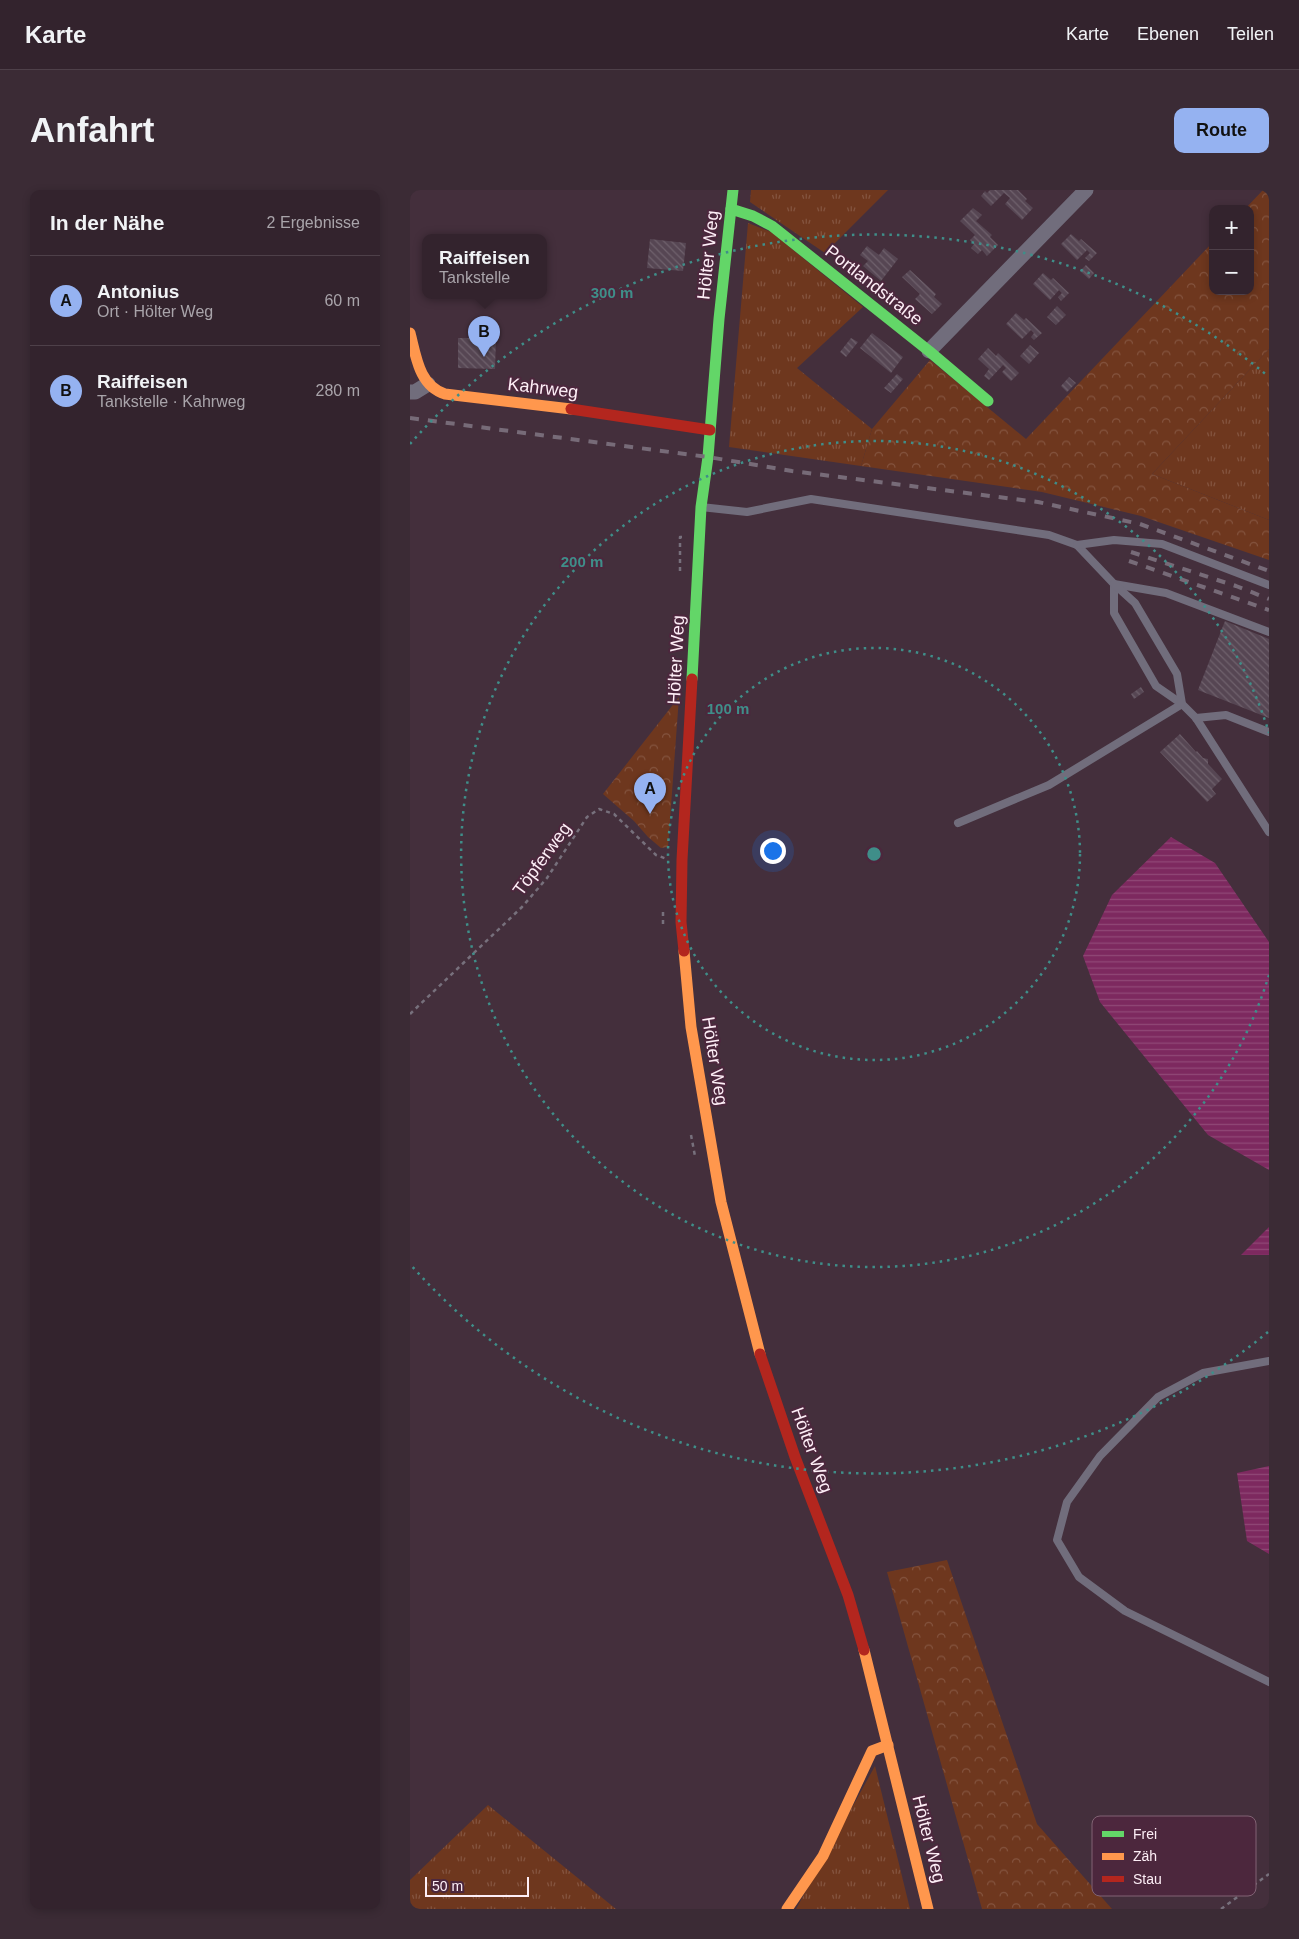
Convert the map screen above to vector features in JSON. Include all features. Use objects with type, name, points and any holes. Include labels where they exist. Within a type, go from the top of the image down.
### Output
[{"type":"main road","name":"Hölter Weg","points":[[733,190],[701,507],[682,860],[680,922],[691,1027],[721,1202],[755,1339],[794,1456],[848,1595],[888,1745],[928,1909]]},
{"type":"main road","name":"Portlandstraße","points":[[731,209],[752,216],[772,226],[929,351],[988,401]]},
{"type":"main road","points":[[410,333],[422,373],[428,384]]},
{"type":"main road","name":"Kahrweg","points":[[428,384],[434,390],[459,396],[544,405],[710,430]]},
{"type":"main road","points":[[787,1909],[823,1856],[872,1751],[888,1745]]},
{"type":"street","points":[[929,351],[1086,190]]},
{"type":"street","points":[[410,392],[415,392],[428,384]]},
{"type":"lane","points":[[701,507],[747,512],[811,499],[1049,535],[1077,545],[1135,603],[1177,674],[1182,704]]},
{"type":"lane","points":[[1077,545],[1114,540],[1162,544],[1269,585]]},
{"type":"lane","points":[[1114,584],[1166,593],[1269,632]]},
{"type":"lane","points":[[1114,584],[1114,613],[1156,686],[1182,704],[1196,718],[1269,832]]},
{"type":"lane","points":[[958,822],[1049,785],[1182,704]]},
{"type":"lane","points":[[1196,718],[1226,715],[1269,732]]},
{"type":"lane","points":[[1269,1362],[1203,1373],[1158,1397],[1100,1456],[1067,1502],[1057,1540],[1079,1577],[1125,1611],[1269,1682]]},
{"type":"path","points":[[680,580],[680,537],[699,539]]},
{"type":"path","name":"Töpferweg","points":[[410,1014],[522,907],[548,878],[587,817],[599,809],[614,814],[656,855],[682,860]]},
{"type":"path","points":[[664,858],[664,867]]},
{"type":"path","points":[[663,911],[664,929]]},
{"type":"path","points":[[690,1131],[695,1159]]},
{"type":"path","points":[[1256,1883],[1269,1874]]},
{"type":"path","points":[[1221,1909],[1239,1896]]},
{"type":"green space","points":[[751,190],[888,190],[825,253],[750,202]]},
{"type":"green space","points":[[1263,190],[1269,190],[1269,349],[1152,474],[1269,520],[1269,560],[1141,516],[1042,492],[861,466],[872,429],[930,360],[1026,439],[1209,246],[1209,295],[1254,295],[1254,205],[1249,205]]},
{"type":"green space","points":[[748,223],[771,232],[863,307],[797,368],[872,429],[861,466],[729,447]]},
{"type":"green space","points":[[1269,349],[1269,520],[1152,474]]},
{"type":"green space","points":[[679,697],[668,847],[661,848],[603,794]]},
{"type":"green space","points":[[947,1560],[1037,1824],[1092,1886],[1092,1896],[1101,1896],[1112,1909],[982,1909],[887,1572]]},
{"type":"green space","points":[[875,1766],[910,1909],[796,1909]]},
{"type":"green space","points":[[488,1805],[616,1909],[410,1909],[410,1880]]},
{"type":"shaded area","points":[[1171,837],[1215,863],[1269,942],[1269,1170],[1208,1135],[1100,1002],[1083,956],[1112,895]]},
{"type":"shaded area","points":[[1269,1227],[1269,1255],[1241,1255]]},
{"type":"shaded area","points":[[1269,1466],[1269,1554],[1247,1541],[1237,1473]]},
{"type":"building","points":[[990,190],[1018,190],[1027,199],[1025,201],[1033,208],[1022,220],[1005,204],[1010,198],[1004,193],[991,206],[981,196],[985,191],[987,193]]},
{"type":"building","points":[[973,208],[982,215],[976,221],[992,235],[990,237],[998,245],[987,256],[982,250],[978,254],[971,248],[974,244],[970,240],[975,235],[960,221]]},
{"type":"building","points":[[1071,234],[1079,241],[1081,239],[1097,253],[1089,261],[1085,258],[1090,253],[1087,250],[1077,260],[1061,244]]},
{"type":"building","points":[[650,239],[686,243],[683,271],[647,268]]},
{"type":"building","points":[[867,246],[879,255],[884,248],[898,259],[881,281],[863,266],[868,261],[860,255]]},
{"type":"building","points":[[1086,265],[1094,273],[1089,279],[1080,271]]},
{"type":"building","points":[[910,270],[936,294],[934,297],[942,304],[932,314],[915,299],[920,294],[902,277]]},
{"type":"building","points":[[1043,273],[1051,280],[1053,278],[1069,293],[1061,301],[1058,297],[1062,293],[1059,290],[1050,300],[1033,284]]},
{"type":"building","points":[[1057,306],[1066,315],[1056,325],[1047,317]]},
{"type":"building","points":[[1016,313],[1024,320],[1026,318],[1042,333],[1034,340],[1031,337],[1034,333],[1031,330],[1022,339],[1006,324]]},
{"type":"building","points":[[872,333],[903,357],[891,373],[860,348]]},
{"type":"building","points":[[458,338],[496,338],[495,369],[458,368]]},
{"type":"building","points":[[851,338],[858,342],[846,357],[840,352]]},
{"type":"building","points":[[1030,345],[1039,353],[1029,364],[1020,356]]},
{"type":"building","points":[[988,348],[996,356],[998,353],[1019,373],[1011,381],[1002,372],[1006,368],[1003,365],[989,380],[984,376],[989,369],[978,359]]},
{"type":"building","points":[[897,374],[903,379],[891,393],[884,388]]},
{"type":"building","points":[[1069,377],[1076,383],[1067,392],[1061,386]]},
{"type":"building","points":[[1225,621],[1269,639],[1269,718],[1198,690]]},
{"type":"building","points":[[1141,687],[1144,692],[1134,699],[1131,694]]},
{"type":"building","points":[[1180,734],[1196,752],[1203,758],[1208,759],[1208,764],[1222,779],[1212,789],[1216,794],[1207,802],[1160,752]]},
{"type":"railway","points":[[410,418],[708,457],[792,471],[1038,502],[1140,524],[1269,571]]},
{"type":"railway","points":[[1131,552],[1236,586],[1269,599]]},
{"type":"railway","points":[[1129,561],[1269,610]]},
{"type":"traffic: fast","points":[[692,679],[701,507],[708,457],[719,319],[733,190]]},
{"type":"traffic: fast","points":[[731,209],[753,216],[772,226],[929,351],[988,401]]},
{"type":"traffic: slow","points":[[410,333],[420,369],[429,384],[436,390],[445,394],[571,409]]},
{"type":"traffic: slow","points":[[684,951],[691,1027],[721,1202],[760,1354]]},
{"type":"traffic: slow","points":[[864,1650],[928,1909]]},
{"type":"traffic: slow","points":[[787,1909],[823,1856],[872,1751],[888,1745]]},
{"type":"traffic: jam","points":[[571,409],[710,430]]},
{"type":"traffic: jam","points":[[684,951],[681,922],[682,860],[692,679]]},
{"type":"traffic: jam","points":[[760,1354],[795,1457],[848,1595],[864,1650]]},
{"type":"place","name":"Raiffeisen","points":[[484,357]]},
{"type":"place","name":"Antonius","points":[[650,814]]}]
